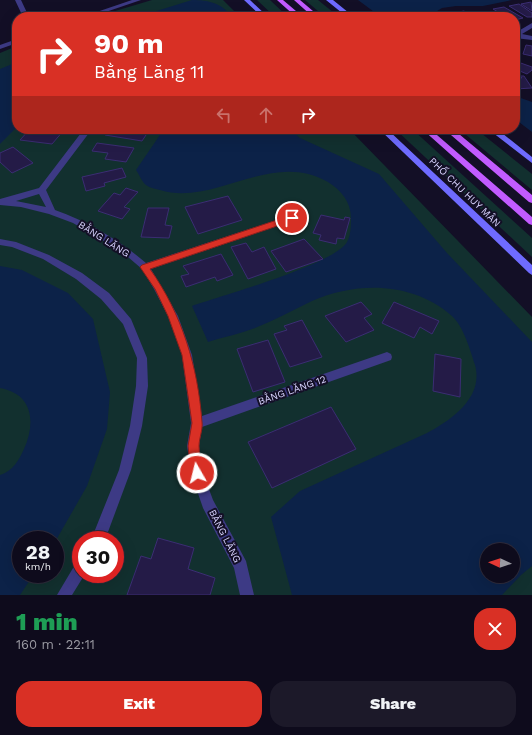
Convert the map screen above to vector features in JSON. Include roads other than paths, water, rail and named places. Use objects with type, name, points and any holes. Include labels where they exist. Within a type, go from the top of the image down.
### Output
[{"type":"main road","points":[[247,0],[260,12]]},
{"type":"main road","points":[[280,0],[294,12]]},
{"type":"main road","points":[[297,0],[311,12]]},
{"type":"main road","points":[[329,0],[345,12]]},
{"type":"main road","name":"PHỐ CHU HUY MÂN","points":[[388,134],[532,271]]},
{"type":"main road","name":"PHỐ CHU HUY MÂN","points":[[432,134],[532,222]]},
{"type":"main road","points":[[454,134],[532,200]]},
{"type":"main road","points":[[498,134],[532,161]]},
{"type":"street","points":[[18,0],[24,12]]},
{"type":"street","points":[[98,12],[125,2],[138,0]]},
{"type":"street","points":[[520,33],[532,25]]},
{"type":"street","points":[[520,36],[532,38]]},
{"type":"street","points":[[0,47],[12,43]]},
{"type":"street","points":[[1,202],[42,190],[84,134]]},
{"type":"street","points":[[42,190],[52,212]]},
{"type":"street","name":"BẰNG LĂNG","points":[[1,202],[21,204],[52,212],[76,221],[124,249],[145,267],[158,287],[173,316],[187,355],[197,423],[193,446],[197,473],[208,503],[241,566],[247,595]]},
{"type":"street","points":[[145,267],[292,218]]},
{"type":"street","points":[[0,242],[13,244],[46,258],[79,276],[105,296],[127,322],[142,358],[142,386],[136,426],[125,470],[101,531]]},
{"type":"street","name":"BẰNG LĂNG 12","points":[[197,423],[387,357]]},
{"type":"street","points":[[64,595],[72,582]]},
{"type":"water","points":[[192,0],[214,3],[224,8],[228,12],[153,12]]},
{"type":"water","points":[[358,0],[512,0],[483,6],[456,6],[442,8],[435,12],[374,12]]},
{"type":"water","points":[[12,64],[12,132],[0,144],[0,69]]},
{"type":"water","points":[[520,98],[532,102],[532,132],[520,123]]},
{"type":"water","points":[[161,134],[295,134],[300,138],[379,174],[447,253],[532,342],[532,566],[520,576],[520,543],[480,543],[480,583],[513,583],[502,595],[292,595],[271,517],[300,491],[427,433],[446,422],[470,398],[475,388],[477,377],[469,346],[460,326],[452,316],[437,305],[420,296],[385,288],[348,290],[330,295],[312,301],[255,328],[208,342],[192,306],[300,269],[322,260],[338,251],[347,242],[350,233],[351,212],[344,197],[333,185],[307,174],[285,172],[264,175],[201,191],[180,193],[160,190],[145,184],[136,170]]},
{"type":"water","points":[[0,266],[22,270],[68,293],[93,319],[110,392],[107,429],[87,486],[61,531],[12,531],[12,583],[28,583],[20,595],[0,595],[0,475],[9,471],[20,457],[28,439],[30,419],[29,411],[19,396],[11,391],[0,388]]}]
